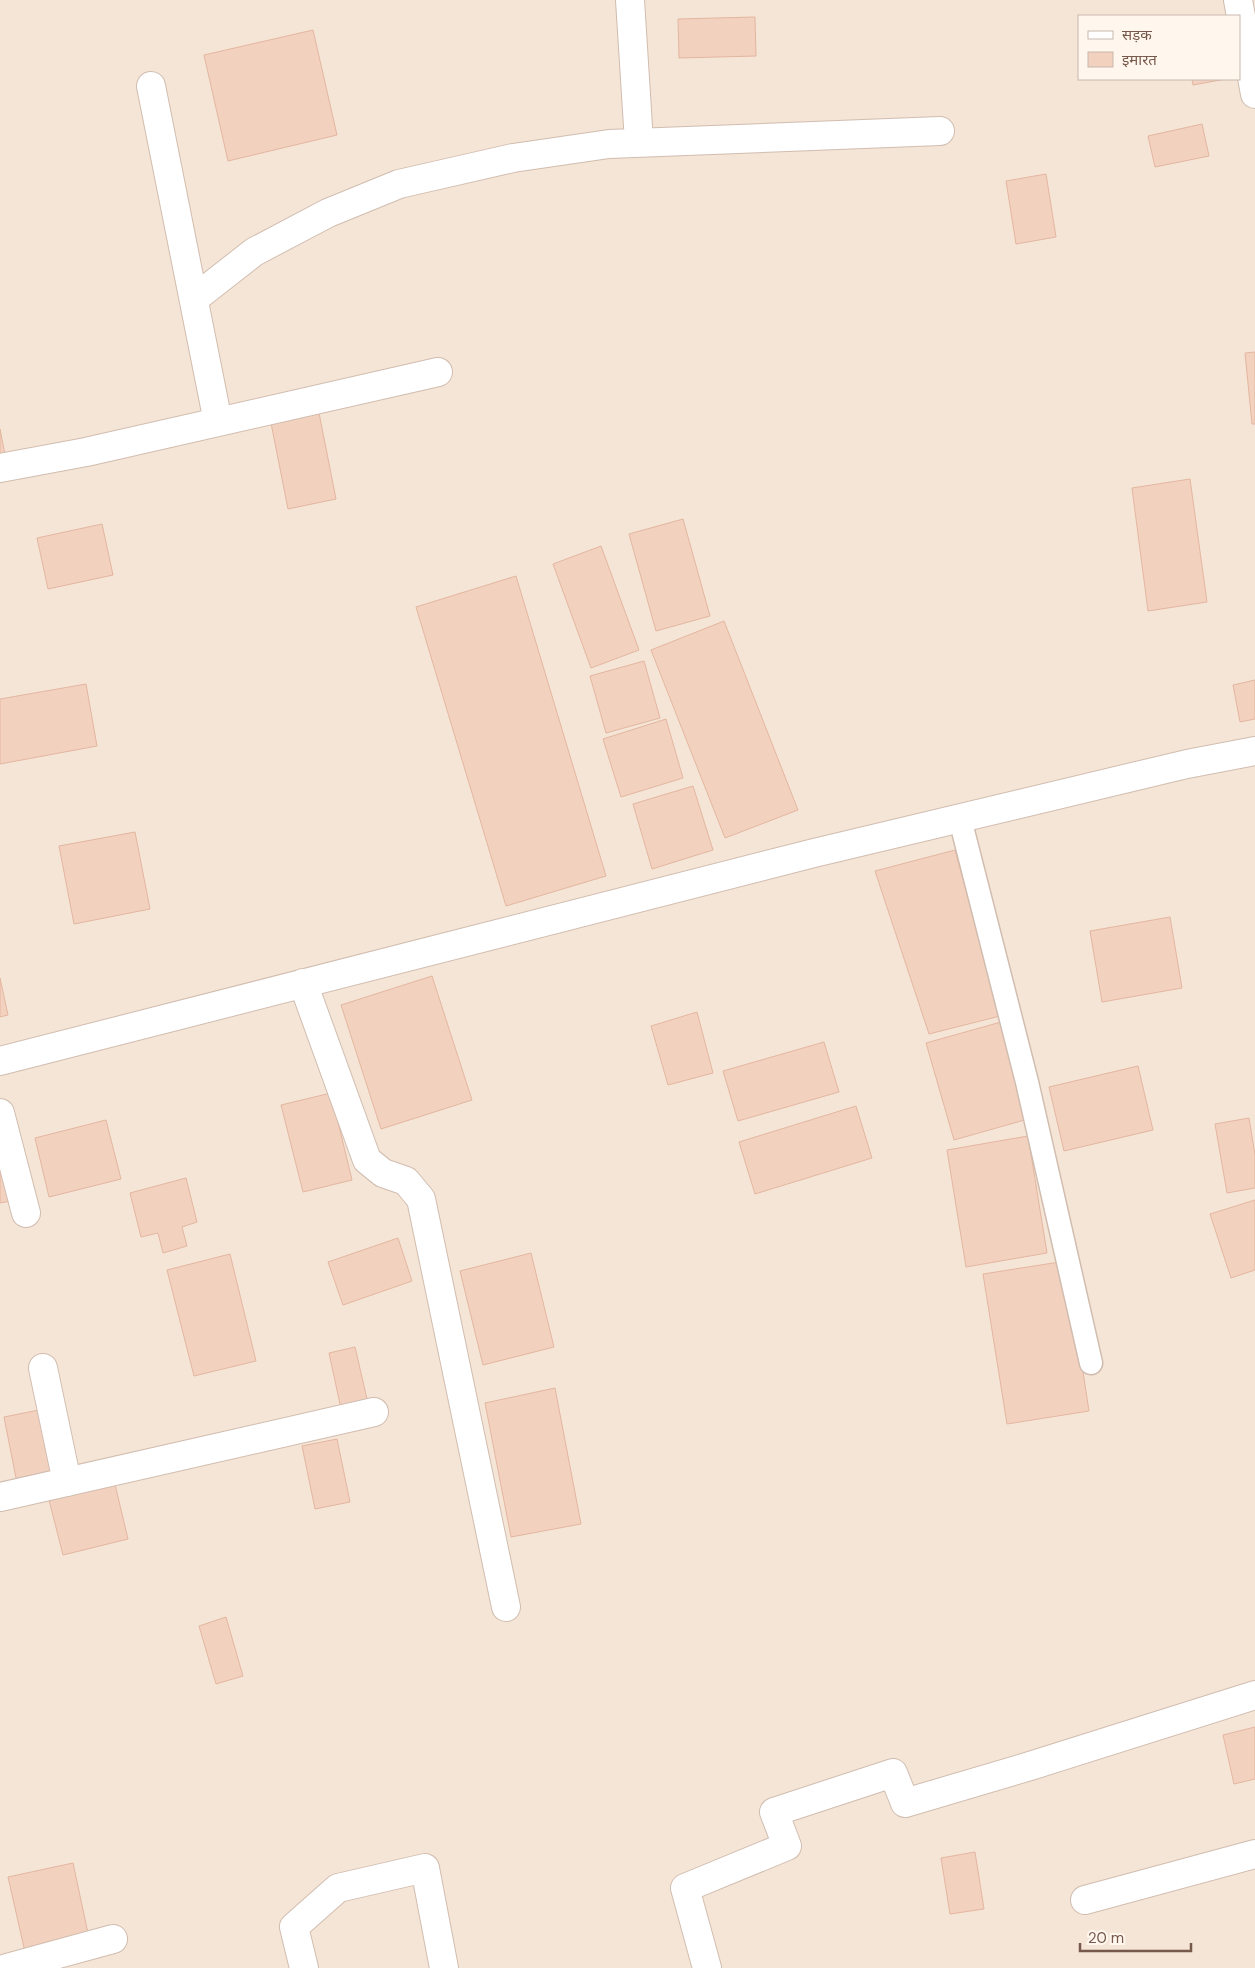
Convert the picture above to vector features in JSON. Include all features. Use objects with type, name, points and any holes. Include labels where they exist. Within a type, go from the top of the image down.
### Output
[{"type":"street","points":[[630,0],[639,142]]},
{"type":"street","points":[[1238,0],[1255,94]]},
{"type":"street","points":[[151,86],[218,422]]},
{"type":"street","points":[[194,299],[254,252],[328,213],[399,184],[513,158],[609,144],[639,142],[940,131]]},
{"type":"street","points":[[0,468],[86,452],[438,372]]},
{"type":"street","points":[[0,1061],[814,853],[1187,764],[1255,751]]},
{"type":"street","points":[[303,983],[367,1160],[383,1173],[406,1181],[421,1199],[506,1607]]},
{"type":"street","points":[[0,1113],[26,1213]]},
{"type":"street","points":[[43,1368],[67,1482]]},
{"type":"street","points":[[0,1497],[374,1412]]},
{"type":"street","points":[[707,1968],[685,1888],[787,1846],[774,1812],[893,1773],[905,1803],[1040,1764],[1255,1695]]},
{"type":"street","points":[[1085,1900],[1255,1854]]},
{"type":"street","points":[[304,1968],[294,1927],[338,1888],[425,1868],[444,1968]]},
{"type":"street","points":[[7,1968],[113,1939]]},
{"type":"lane","points":[[960,819],[1027,1082],[1091,1363]]},
{"type":"shaded area","points":[[0,0],[1255,0],[1255,1968],[0,1968]]},
{"type":"building","points":[[755,17],[756,56],[679,58],[678,19]]},
{"type":"building","points":[[313,30],[337,135],[228,161],[204,55]]},
{"type":"building","points":[[1192,80],[1220,80],[1193,85]]},
{"type":"building","points":[[1202,124],[1209,156],[1155,167],[1148,136]]},
{"type":"building","points":[[1046,174],[1056,237],[1016,244],[1006,181]]},
{"type":"building","points":[[1255,352],[1255,424],[1252,424],[1245,353]]},
{"type":"building","points":[[319,413],[336,499],[288,509],[271,423]]},
{"type":"building","points":[[0,429],[5,455],[0,456]]},
{"type":"building","points":[[1190,479],[1207,602],[1148,611],[1132,488]]},
{"type":"building","points":[[683,519],[710,616],[656,631],[629,534]]},
{"type":"building","points":[[102,524],[113,575],[48,589],[37,538]]},
{"type":"building","points":[[601,546],[639,650],[591,668],[553,564]]},
{"type":"building","points":[[516,576],[606,876],[506,906],[416,607]]},
{"type":"building","points":[[724,621],[798,810],[725,838],[651,650]]},
{"type":"building","points":[[644,661],[660,718],[606,733],[590,676]]},
{"type":"building","points":[[1255,680],[1255,719],[1240,722],[1233,685]]},
{"type":"building","points":[[86,684],[97,746],[0,764],[0,699]]},
{"type":"building","points":[[666,719],[683,778],[621,797],[603,739]]},
{"type":"building","points":[[693,786],[713,850],[652,869],[633,804]]},
{"type":"building","points":[[135,832],[150,909],[74,924],[59,846]]},
{"type":"building","points":[[955,850],[1000,1016],[929,1034],[875,871]]},
{"type":"building","points":[[1170,917],[1182,988],[1102,1002],[1090,931]]},
{"type":"building","points":[[432,976],[472,1100],[381,1129],[341,1005]]},
{"type":"building","points":[[0,978],[8,1015],[0,1017]]},
{"type":"building","points":[[697,1012],[713,1073],[668,1085],[651,1026]]},
{"type":"building","points":[[1001,1022],[1028,1119],[954,1140],[926,1043]]},
{"type":"building","points":[[824,1042],[839,1092],[738,1121],[723,1071]]},
{"type":"building","points":[[1138,1066],[1153,1130],[1064,1151],[1049,1087]]},
{"type":"building","points":[[331,1093],[352,1180],[303,1192],[281,1105]]},
{"type":"building","points":[[856,1106],[872,1158],[755,1194],[739,1142]]},
{"type":"building","points":[[1249,1118],[1255,1155],[1255,1188],[1227,1193],[1215,1124]]},
{"type":"building","points":[[106,1120],[121,1179],[49,1197],[35,1138]]},
{"type":"building","points":[[1028,1136],[1047,1253],[966,1267],[947,1150]]},
{"type":"building","points":[[0,1144],[17,1200],[0,1203]]},
{"type":"building","points":[[186,1178],[197,1222],[182,1227],[187,1246],[163,1253],[158,1233],[141,1237],[130,1193]]},
{"type":"building","points":[[1255,1200],[1255,1270],[1231,1278],[1210,1214]]},
{"type":"building","points":[[398,1238],[412,1281],[343,1305],[328,1262]]},
{"type":"building","points":[[531,1253],[554,1347],[483,1365],[460,1271]]},
{"type":"building","points":[[230,1254],[256,1361],[194,1376],[167,1270]]},
{"type":"building","points":[[1066,1261],[1089,1411],[1007,1424],[983,1274]]},
{"type":"building","points":[[355,1347],[370,1412],[343,1418],[329,1353]]},
{"type":"building","points":[[555,1388],[581,1524],[511,1537],[485,1403]]},
{"type":"building","points":[[44,1409],[58,1475],[17,1483],[4,1417]]},
{"type":"building","points":[[337,1439],[350,1502],[315,1509],[302,1446]]},
{"type":"building","points":[[113,1476],[128,1539],[63,1555],[47,1492]]},
{"type":"building","points":[[226,1617],[243,1676],[216,1684],[199,1626]]},
{"type":"building","points":[[1255,1727],[1255,1779],[1234,1784],[1223,1735]]},
{"type":"building","points":[[975,1852],[984,1909],[950,1914],[941,1858]]},
{"type":"building","points":[[73,1863],[89,1938],[25,1952],[8,1877]]}]
